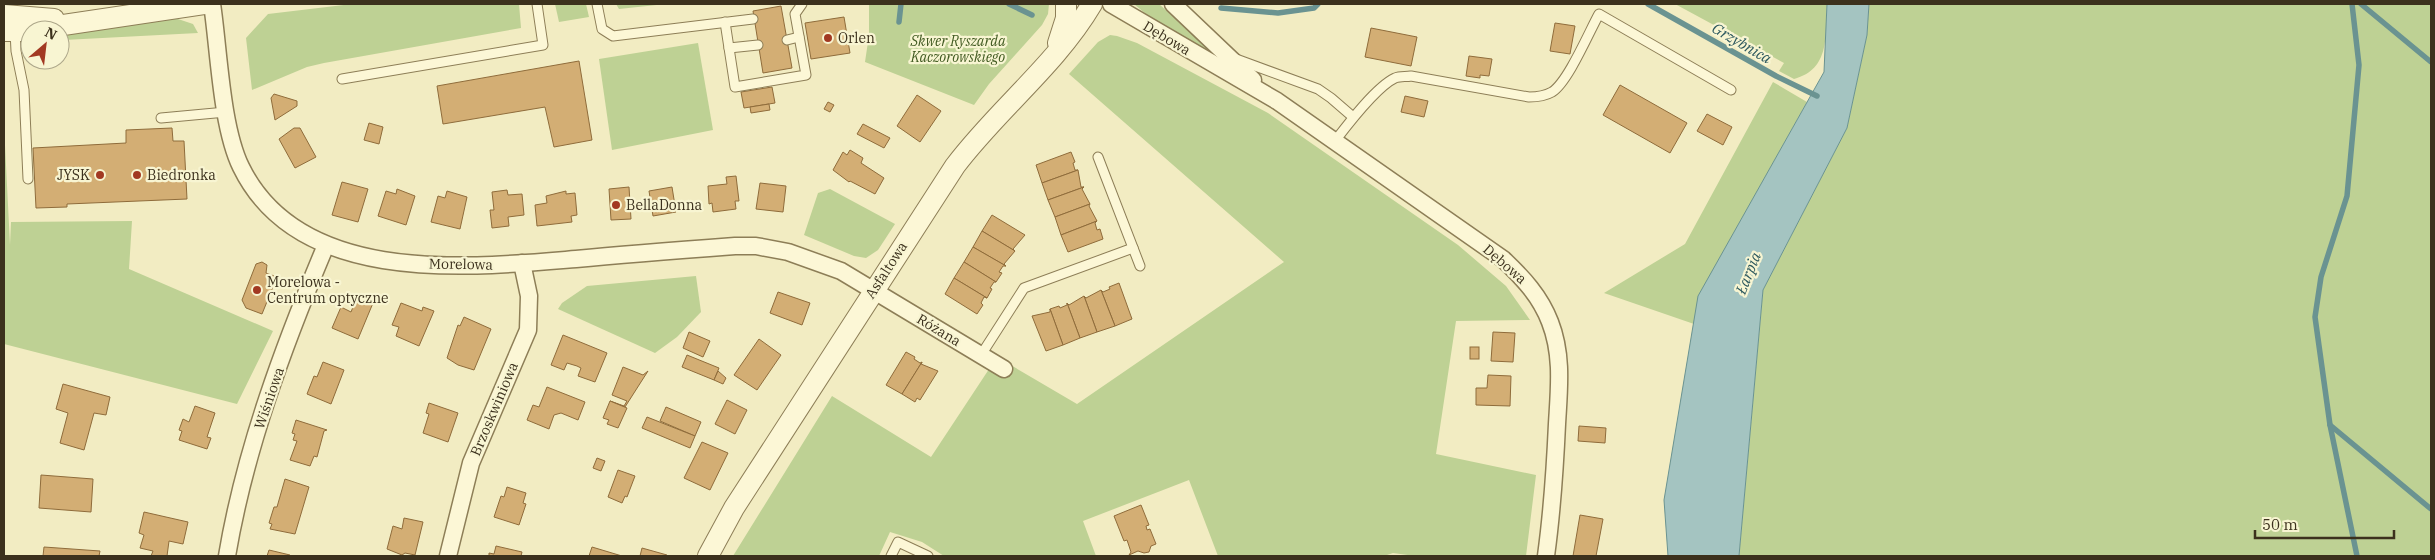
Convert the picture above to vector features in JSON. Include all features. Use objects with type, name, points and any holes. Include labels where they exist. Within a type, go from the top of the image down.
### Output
[{"type":"street","points":[[10,31],[204,4]]},
{"type":"street","name":"Morelowa","points":[[212,4],[226,112],[235,154],[240,167],[258,196],[283,221],[326,245],[358,254],[440,266],[466,267],[724,246],[756,246],[799,255],[841,271],[873,290]]},
{"type":"street","points":[[1051,58],[1062,31],[1066,4]]},
{"type":"street","name":"Asfaltowa","points":[[708,556],[734,508],[873,290],[961,158],[1051,58],[1092,4]]},
{"type":"street","name":"Dębowa","points":[[1111,4],[1277,101],[1503,259],[1528,284],[1543,307],[1555,336],[1560,372],[1555,472],[1546,556]]},
{"type":"street","name":"Dębowa","points":[[1173,4],[1277,101]]},
{"type":"street","points":[[4,15],[83,22]]},
{"type":"street","name":"Wiśniowa","points":[[227,556],[240,488],[254,438],[293,327],[326,245]]},
{"type":"street","name":"Brzoskwiniowa","points":[[448,556],[471,463],[528,330],[529,296],[522,263]]},
{"type":"street","name":"Różana","points":[[873,290],[1004,369]]},
{"type":"lane","points":[[342,79],[543,45],[537,4]]},
{"type":"lane","points":[[597,4],[602,29],[613,36],[753,19]]},
{"type":"lane","points":[[725,22],[735,87],[806,75],[795,14],[802,4]]},
{"type":"lane","points":[[1335,141],[1353,117],[1382,88],[1396,78],[1411,76],[1529,97],[1553,91],[1565,77],[1599,14],[1731,90]]},
{"type":"lane","points":[[10,31],[24,90],[28,179]]},
{"type":"lane","points":[[787,40],[799,37]]},
{"type":"lane","points":[[729,48],[758,45]]},
{"type":"lane","points":[[1227,56],[1318,89],[1353,117]]},
{"type":"lane","points":[[161,118],[226,112]]},
{"type":"lane","points":[[1098,157],[1140,266]]},
{"type":"lane","points":[[981,355],[1024,288],[1134,248]]},
{"type":"lane","points":[[891,556],[898,542],[928,556]]},
{"type":"green space","points":[[352,4],[519,4],[521,28],[324,63],[307,67],[252,90],[246,38],[268,14]]},
{"type":"green space","points":[[555,4],[586,4],[589,17],[559,22]]},
{"type":"green space","points":[[616,4],[666,4],[619,9]]},
{"type":"green space","name":"Skwer Ryszarda Kaczorowskiego","points":[[869,4],[1049,4],[1048,14],[1042,25],[989,84],[974,105],[865,62],[869,35]]},
{"type":"green space","points":[[1134,4],[1159,4],[1223,62],[1146,14]]},
{"type":"green space","points":[[1675,4],[1827,4],[1824,49],[1814,67],[1806,74],[1794,79],[1779,71],[1784,63]]},
{"type":"green space","points":[[1869,4],[2431,4],[2431,556],[1739,556],[1763,290],[1847,128],[1867,35]]},
{"type":"green space","points":[[175,18],[193,24],[198,33],[70,40],[70,34]]},
{"type":"green space","points":[[1110,35],[1137,43],[1268,113],[1458,245],[1506,286],[1530,320],[1456,321],[1436,454],[1536,475],[1526,556],[1415,556],[1393,553],[1384,556],[1218,556],[1189,480],[1083,521],[1096,556],[944,556],[922,542],[890,532],[879,556],[733,556],[832,396],[931,457],[997,357],[1077,404],[1284,262],[1069,74],[1098,42]]},
{"type":"green space","points":[[698,43],[713,130],[612,150],[599,59]]},
{"type":"green space","points":[[1773,82],[1807,102],[1699,296],[1694,324],[1604,293],[1685,244]]},
{"type":"green space","points":[[4,125],[10,245],[11,222],[132,221],[129,269],[273,331],[237,404],[4,344]]},
{"type":"green space","points":[[830,189],[895,224],[878,250],[866,258],[854,256],[804,235],[818,193]]},
{"type":"green space","points":[[696,276],[701,312],[677,337],[655,353],[558,309],[562,303],[587,286]]},
{"type":"water","name":"Łarpia","points":[[1827,4],[1869,4],[1867,35],[1847,128],[1763,290],[1739,556],[1668,556],[1664,500],[1698,296],[1824,72]]},
{"type":"building","points":[[781,6],[792,68],[763,73],[753,11]]},
{"type":"building","name":"Orlen","points":[[844,17],[850,53],[811,59],[805,23]]},
{"type":"building","points":[[1555,23],[1575,26],[1570,54],[1550,51]]},
{"type":"building","points":[[1371,28],[1417,37],[1411,66],[1365,57]]},
{"type":"building","points":[[1469,56],[1492,59],[1489,76],[1480,75],[1480,78],[1466,76]]},
{"type":"building","points":[[579,61],[592,140],[554,147],[545,107],[443,124],[437,86]]},
{"type":"building","points":[[1620,85],[1687,123],[1670,153],[1603,115]]},
{"type":"building","points":[[772,87],[775,103],[744,108],[741,92]]},
{"type":"building","points":[[274,94],[297,101],[297,106],[275,120],[271,98]]},
{"type":"building","points":[[917,95],[941,111],[920,142],[897,126]]},
{"type":"building","points":[[1405,96],[1428,101],[1424,117],[1401,112]]},
{"type":"building","points":[[828,102],[834,105],[830,112],[824,109]]},
{"type":"building","points":[[769,104],[770,110],[751,113],[750,107]]},
{"type":"building","points":[[1707,114],[1732,127],[1723,145],[1697,131]]},
{"type":"building","points":[[369,123],[383,127],[379,144],[364,140]]},
{"type":"building","points":[[863,124],[890,138],[884,148],[857,134]]},
{"type":"building","points":[[172,128],[173,141],[184,141],[187,199],[67,204],[67,207],[36,208],[33,148],[126,143],[126,130]]},
{"type":"building","points":[[294,128],[300,128],[316,157],[295,168],[279,139]]},
{"type":"building","points":[[850,150],[863,158],[861,163],[884,178],[875,194],[849,182],[833,170],[843,152],[847,155]]},
{"type":"building","points":[[1071,152],[1075,162],[1073,163],[1075,170],[1078,170],[1042,183],[1036,165]]},
{"type":"building","points":[[1078,170],[1081,187],[1084,187],[1048,200],[1042,183]]},
{"type":"building","points":[[736,176],[739,201],[735,201],[736,209],[713,212],[712,203],[709,204],[708,186],[727,184],[726,177]]},
{"type":"building","points":[[342,182],[368,189],[358,222],[332,215]]},
{"type":"building","points":[[760,183],[786,186],[783,212],[756,209]]},
{"type":"building","points":[[629,187],[631,219],[611,220],[609,189]]},
{"type":"building","points":[[672,187],[676,212],[653,216],[649,191]]},
{"type":"building","points":[[1084,187],[1082,189],[1090,204],[1055,217],[1048,200]]},
{"type":"building","points":[[397,189],[415,196],[406,225],[378,216],[386,191],[396,194]]},
{"type":"building","points":[[507,190],[508,195],[522,194],[524,215],[508,217],[509,226],[492,228],[490,210],[494,210],[492,192]]},
{"type":"building","points":[[447,191],[467,197],[460,229],[431,222],[438,196],[445,198]]},
{"type":"building","points":[[566,191],[566,194],[575,193],[577,215],[571,216],[572,222],[537,226],[535,205],[547,203],[546,196]]},
{"type":"building","points":[[1090,204],[1089,206],[1097,221],[1061,235],[1055,217]]},
{"type":"building","points":[[992,215],[1025,235],[1013,249],[1015,251],[982,231]]},
{"type":"building","points":[[1097,221],[1095,223],[1097,230],[1100,229],[1103,239],[1068,252],[1061,235]]},
{"type":"building","points":[[982,231],[1015,251],[1004,264],[1006,266],[973,247]]},
{"type":"building","points":[[973,247],[1006,266],[1003,266],[999,272],[1002,273],[996,282],[964,262]]},
{"type":"building","points":[[262,262],[267,265],[266,273],[277,277],[262,314],[246,308],[242,300],[256,264]]},
{"type":"building","points":[[964,262],[996,282],[990,288],[992,289],[987,298],[954,278]]},
{"type":"building","points":[[954,278],[987,298],[984,297],[981,303],[983,305],[977,314],[945,294]]},
{"type":"building","points":[[1119,283],[1132,319],[1115,326],[1101,290],[1103,292]]},
{"type":"building","points":[[1101,290],[1115,326],[1097,332],[1084,296],[1086,298]]},
{"type":"building","points":[[778,292],[810,303],[802,325],[770,313]]},
{"type":"building","points":[[1084,296],[1097,332],[1080,338],[1067,303],[1069,305]]},
{"type":"building","points":[[357,297],[373,303],[358,339],[332,328],[341,307],[351,312]]},
{"type":"building","points":[[401,303],[422,311],[423,307],[434,311],[419,346],[396,336],[399,327],[392,325]]},
{"type":"building","points":[[1067,303],[1080,338],[1063,345],[1050,309],[1059,306],[1060,308],[1067,305]]},
{"type":"building","points":[[1050,309],[1063,345],[1046,351],[1032,316],[1050,312]]},
{"type":"building","points":[[464,317],[491,329],[474,370],[458,365],[447,358],[458,325],[460,326]]},
{"type":"building","points":[[689,332],[710,341],[703,357],[683,348]]},
{"type":"building","points":[[1493,332],[1515,333],[1513,362],[1491,361]]},
{"type":"building","points":[[563,335],[607,353],[595,382],[578,376],[581,368],[577,366],[567,363],[564,370],[551,365]]},
{"type":"building","points":[[759,339],[781,355],[757,390],[734,375]]},
{"type":"building","points":[[1470,347],[1479,347],[1479,359],[1470,359]]},
{"type":"building","points":[[906,352],[915,357],[914,359],[920,363],[922,362],[902,394],[886,385]]},
{"type":"building","points":[[687,355],[719,368],[714,380],[682,367]]},
{"type":"building","points":[[323,362],[344,370],[331,404],[307,394],[314,376],[317,377]]},
{"type":"building","points":[[922,362],[921,364],[938,371],[920,400],[917,398],[915,402],[902,394]]},
{"type":"building","points":[[623,367],[643,375],[648,371],[625,407],[610,401],[624,406],[627,401],[612,395]]},
{"type":"building","points":[[718,371],[726,378],[723,384],[714,380]]},
{"type":"building","points":[[1488,375],[1511,376],[1510,406],[1476,405],[1476,388],[1487,388]]},
{"type":"building","points":[[63,384],[110,397],[106,415],[94,413],[84,450],[60,443],[68,413],[56,409]]},
{"type":"building","points":[[547,387],[585,402],[578,420],[561,413],[554,415],[549,429],[527,420],[533,405],[539,407]]},
{"type":"building","points":[[727,400],[747,410],[735,434],[715,424]]},
{"type":"building","points":[[610,401],[627,408],[618,428],[607,424],[609,420],[603,418]]},
{"type":"building","points":[[429,403],[458,413],[448,442],[423,433],[429,414],[426,413]]},
{"type":"building","points":[[195,406],[215,413],[207,437],[211,438],[207,449],[179,440],[182,431],[179,430],[183,419],[189,422]]},
{"type":"building","points":[[666,407],[701,422],[695,436],[660,421]]},
{"type":"building","points":[[647,417],[695,436],[690,448],[642,428]]},
{"type":"building","points":[[296,420],[327,430],[324,431],[317,457],[314,456],[310,466],[290,460],[297,441],[293,440],[295,434],[292,433]]},
{"type":"building","points":[[1579,426],[1606,428],[1605,443],[1578,441]]},
{"type":"building","points":[[702,442],[728,453],[710,490],[684,478]]},
{"type":"building","points":[[597,458],[605,461],[601,471],[593,468]]},
{"type":"building","points":[[618,470],[635,476],[627,497],[625,496],[622,503],[608,497]]},
{"type":"building","points":[[41,475],[93,479],[91,512],[39,508]]},
{"type":"building","points":[[285,479],[309,487],[295,534],[270,529],[272,524],[269,523],[274,507],[277,507]]},
{"type":"building","points":[[507,487],[526,493],[523,503],[526,504],[519,525],[494,517],[501,496],[504,497]]},
{"type":"building","points":[[1141,505],[1149,525],[1146,526],[1147,530],[1150,529],[1156,544],[1151,546],[1149,552],[1138,551],[1129,555],[1131,552],[1127,540],[1124,541],[1114,516]]},
{"type":"building","points":[[144,512],[188,522],[183,544],[169,541],[167,556],[151,556],[153,551],[140,548],[144,535],[139,533]]},
{"type":"building","points":[[1580,515],[1603,519],[1596,556],[1573,556]]},
{"type":"building","points":[[404,518],[423,522],[415,555],[405,553],[402,555],[387,549],[393,526],[402,529]]},
{"type":"building","points":[[496,546],[522,552],[521,556],[489,556],[489,553],[494,554]]},
{"type":"building","points":[[44,547],[100,551],[99,556],[43,556]]},
{"type":"building","points":[[592,547],[622,556],[589,556]]},
{"type":"building","points":[[642,548],[667,555],[667,556],[640,556]]},
{"type":"building","points":[[269,550],[290,555],[267,556]]},
{"type":"waterway","points":[[899,22],[901,4]]},
{"type":"waterway","points":[[1009,4],[1032,15]]},
{"type":"waterway","name":"Grzybnica","points":[[1221,8],[1278,13],[1314,8],[1318,4]]},
{"type":"waterway","name":"Grzybnica","points":[[1648,4],[1776,76],[1817,96]]},
{"type":"waterway","points":[[2352,4],[2359,65],[2347,196],[2321,277],[2315,317],[2330,425],[2357,556]]},
{"type":"waterway","points":[[2361,4],[2431,62]]},
{"type":"waterway","points":[[2330,425],[2431,509]]},
{"type":"place","name":"Orlen","points":[[828,38]]},
{"type":"place","name":"JYSK","points":[[100,175]]},
{"type":"place","name":"Biedronka","points":[[137,175]]},
{"type":"place","name":"BellaDonna","points":[[616,205]]},
{"type":"place","name":"Morelowa - Centrum optyczne","points":[[257,290]]}]
